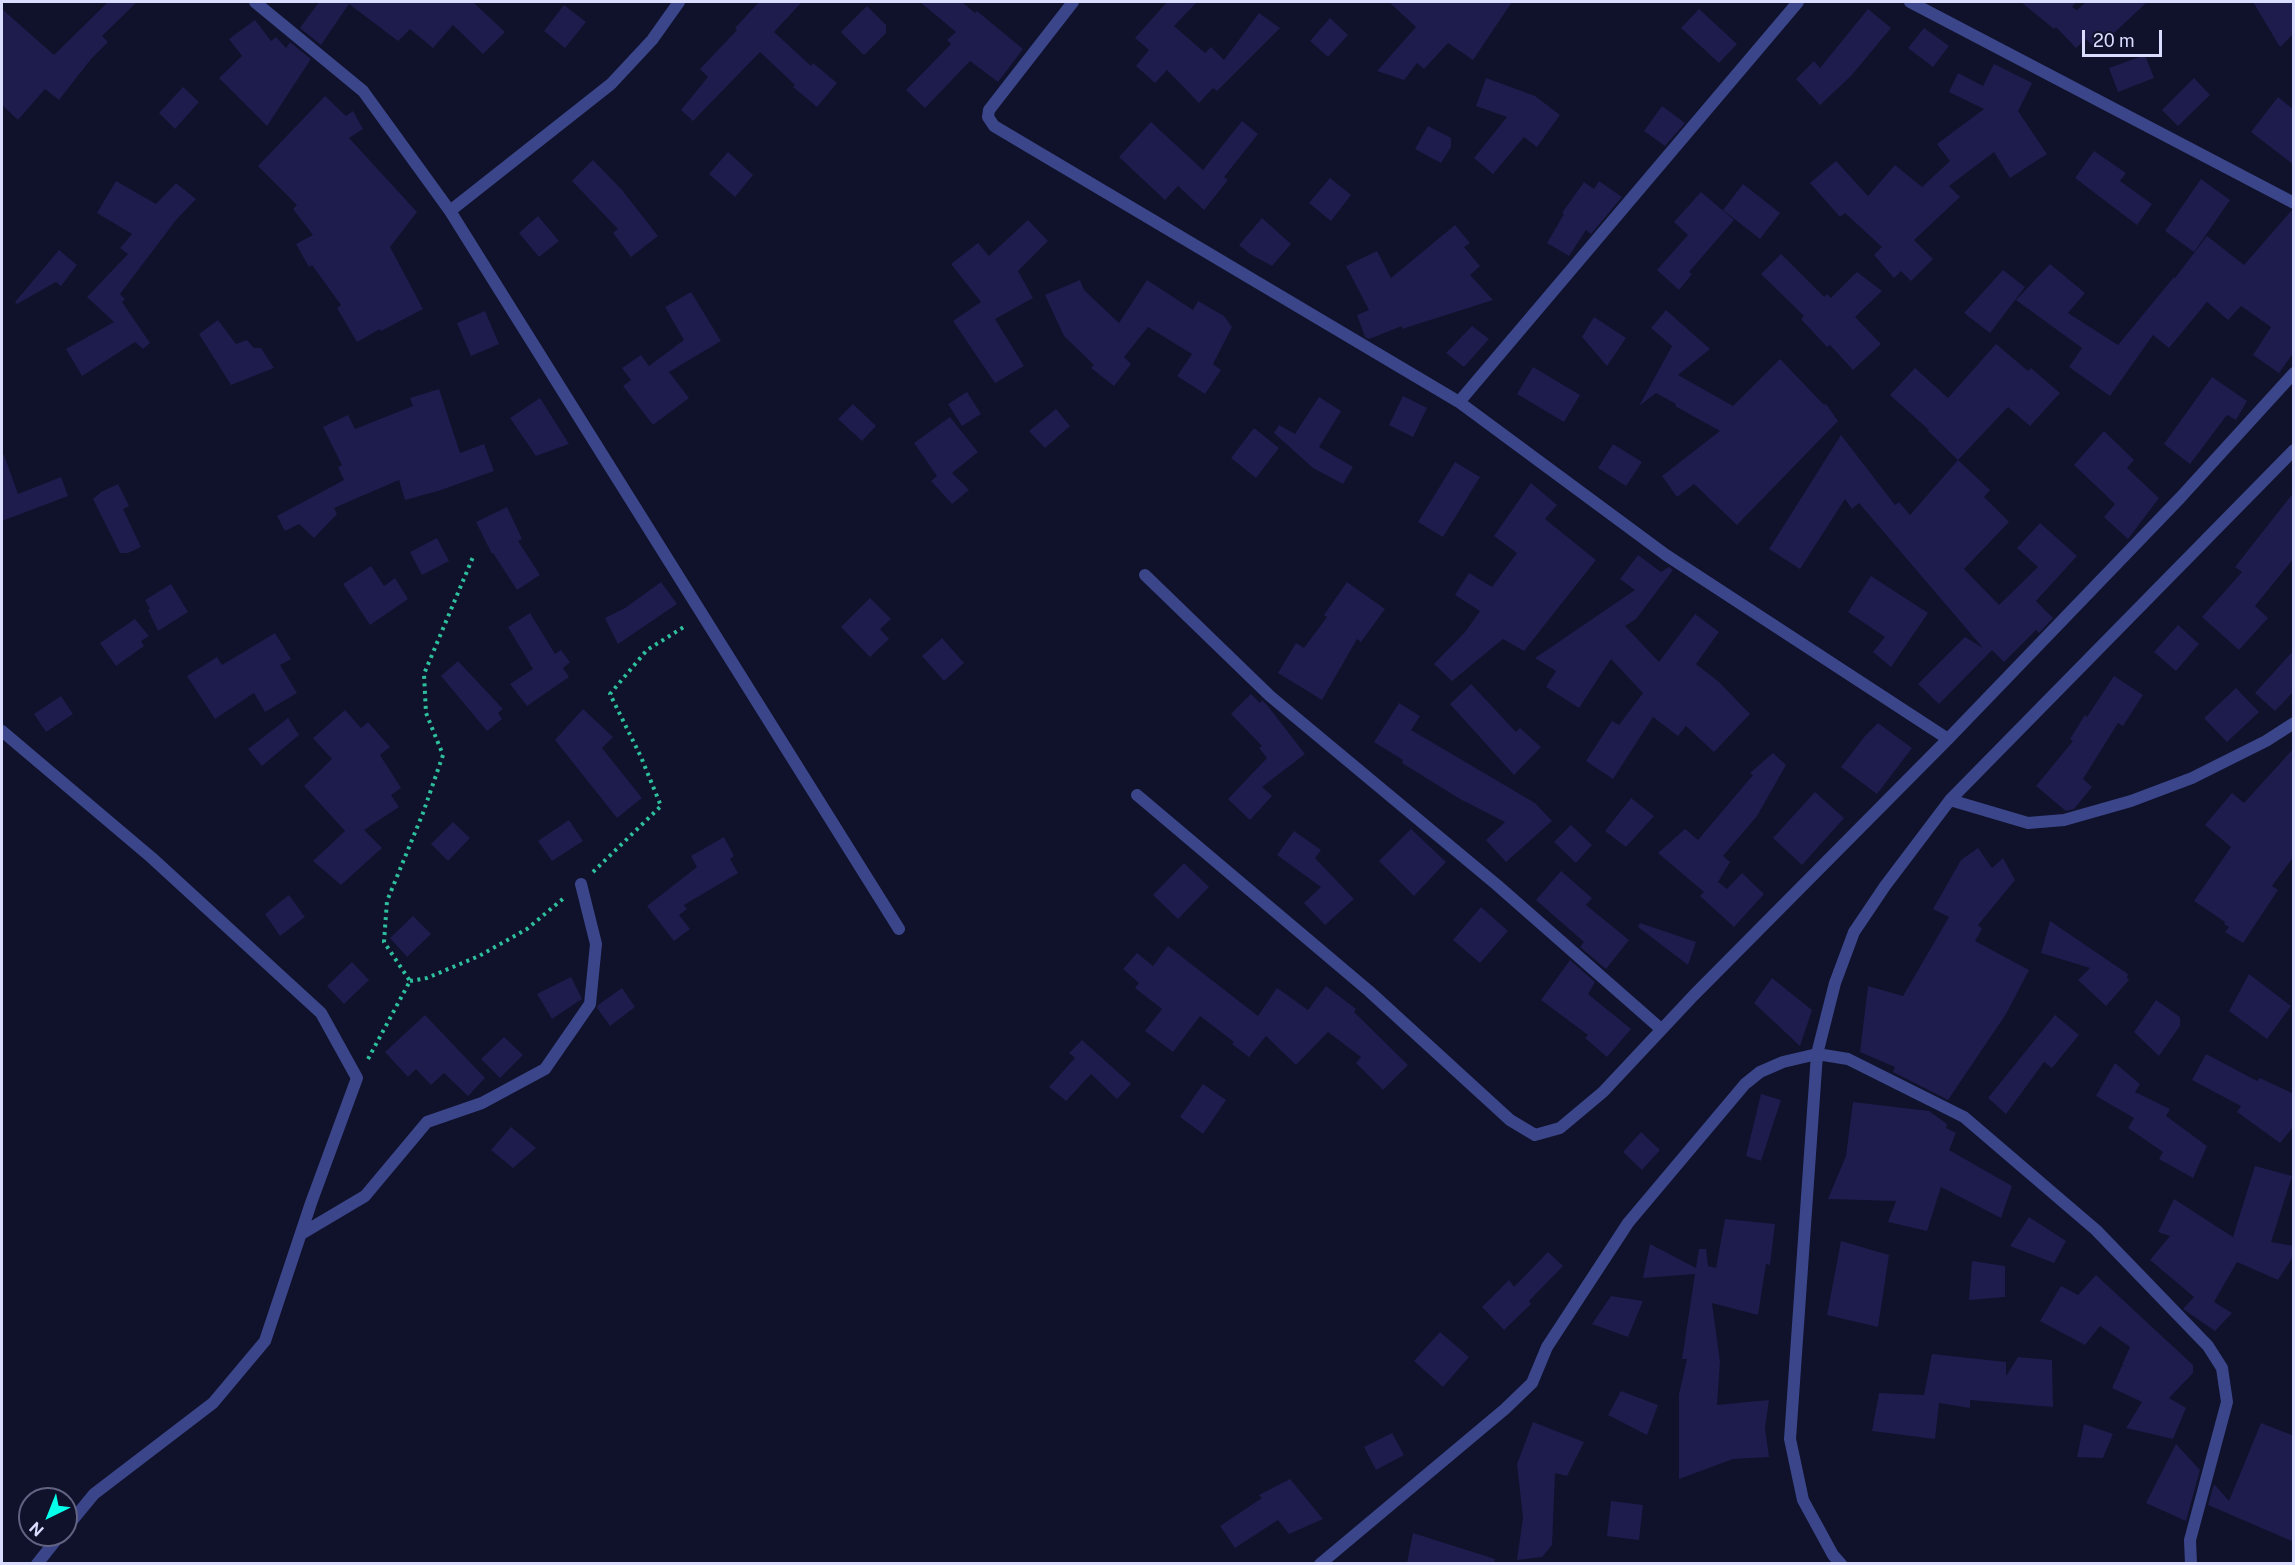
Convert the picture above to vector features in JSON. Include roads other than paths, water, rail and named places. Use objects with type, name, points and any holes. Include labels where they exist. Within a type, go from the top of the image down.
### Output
[{"type":"street","points":[[255,2],[363,91],[450,211],[899,929]]},
{"type":"street","points":[[450,211],[610,84],[652,40],[679,2]]},
{"type":"street","points":[[1073,2],[988,110],[988,117],[994,126],[1459,402],[1666,555],[1948,739]]},
{"type":"street","points":[[1459,402],[1798,2]]},
{"type":"street","points":[[1910,2],[2294,203]]},
{"type":"street","points":[[1137,795],[1369,991],[1510,1120],[1535,1135],[1560,1128],[1603,1092],[1661,1029],[1948,739],[2180,498],[2294,373]]},
{"type":"street","points":[[1842,1563],[1833,1555],[1803,1500],[1790,1439],[1817,1054],[1835,983],[1854,932],[1885,886],[1950,800],[2294,450]]},
{"type":"street","points":[[1145,575],[1270,696],[1488,877],[1661,1029]]},
{"type":"street","points":[[1950,800],[2028,823],[2064,820],[2131,801],[2192,778],[2266,741],[2294,723]]},
{"type":"street","points":[[2,731],[152,858],[321,1013],[357,1078],[265,1341],[213,1403],[94,1494],[78,1513]]},
{"type":"street","points":[[301,1234],[365,1196],[427,1122],[483,1103],[545,1069],[590,1004],[596,944],[581,884]]},
{"type":"street","points":[[1320,1563],[1505,1409],[1532,1383],[1547,1347],[1628,1223],[1745,1084],[1760,1072],[1783,1062],[1817,1054],[1848,1059],[1964,1117],[2096,1230],[2208,1346],[2222,1368],[2227,1402],[2190,1540],[2191,1563]]},
{"type":"street","points":[[37,1563],[50,1547]]}]
